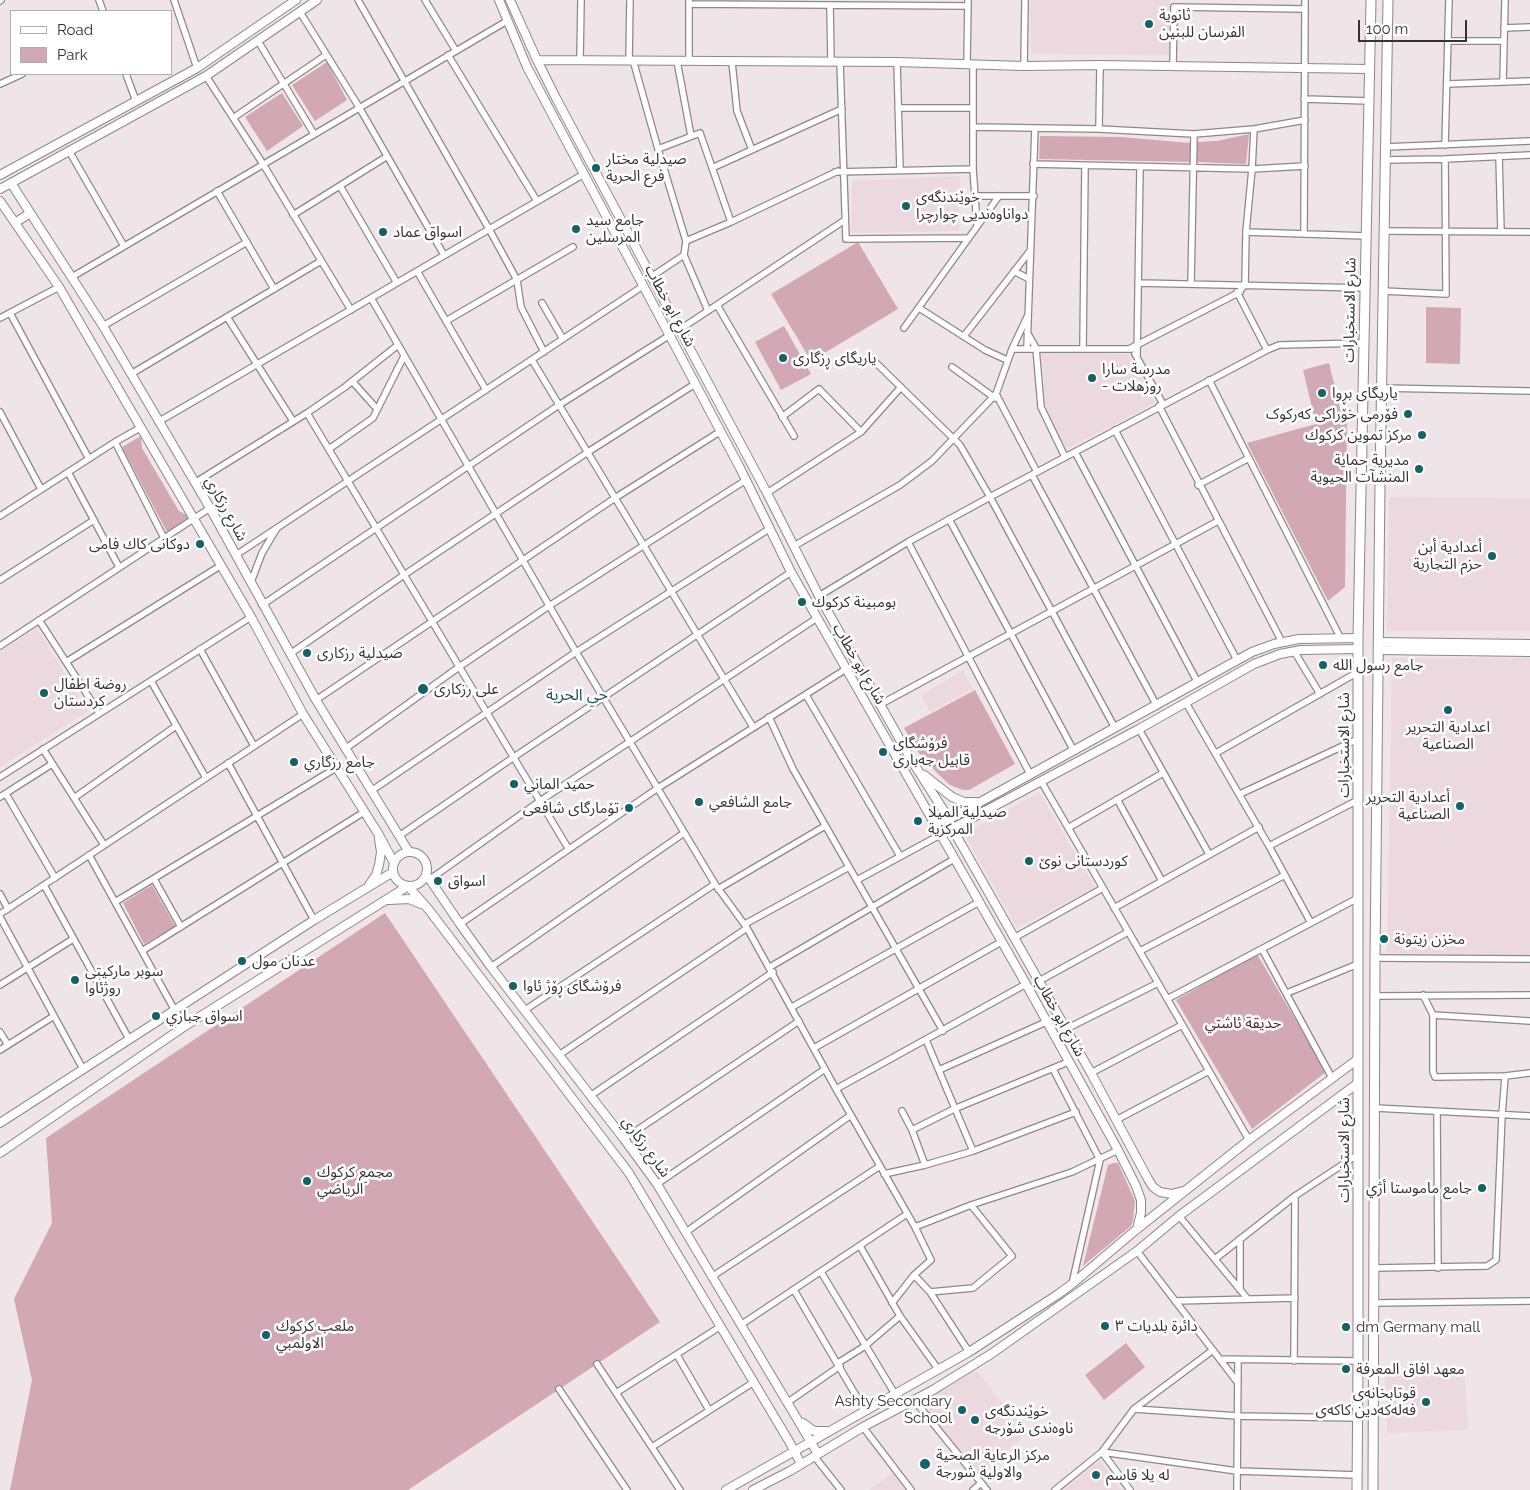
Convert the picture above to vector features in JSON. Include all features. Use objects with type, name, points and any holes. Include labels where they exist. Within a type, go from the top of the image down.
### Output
[{"type":"main road","points":[[0,175],[197,68],[296,0]]},
{"type":"main road","points":[[0,189],[206,76],[317,0]]},
{"type":"main road","name":"شارع ابو خطاب","points":[[499,0],[530,72],[721,432],[791,572],[1026,984],[1118,1150],[1136,1186],[1142,1207],[1137,1229]]},
{"type":"main road","name":"شارع ابو خطاب","points":[[510,0],[537,60],[767,493],[834,624],[912,761],[949,819],[952,828],[1066,1029],[1148,1179],[1153,1187],[1160,1192],[1172,1194],[1183,1191]]},
{"type":"main road","name":"شارع الاستخبارات","points":[[1356,1490],[1358,1361],[1358,638],[1371,0]]},
{"type":"main road","name":"شارع الاستخبارات","points":[[1373,1490],[1378,646],[1384,160],[1388,0]]},
{"type":"main road","points":[[537,60],[897,62],[1024,66],[1100,65],[1370,69]]},
{"type":"main road","points":[[166,85],[171,96]]},
{"type":"main road","name":"شارع رزكاري","points":[[11,183],[103,326],[158,422],[196,482],[316,700],[409,852]]},
{"type":"main road","points":[[0,201],[59,287],[251,617],[303,714],[379,835],[394,867],[398,881],[408,886]]},
{"type":"main road","points":[[15,223],[30,213]]},
{"type":"main road","points":[[680,356],[690,350]]},
{"type":"main road","points":[[1362,482],[1380,482]]},
{"type":"main road","points":[[823,630],[834,624]]},
{"type":"main road","points":[[935,826],[1266,646],[1309,638],[1358,638]]},
{"type":"main road","points":[[1378,646],[1530,644]]},
{"type":"main road","points":[[1378,646],[1530,652]]},
{"type":"main road","points":[[940,835],[1139,729],[1254,664],[1294,651],[1358,649]]},
{"type":"main road","points":[[912,761],[930,781],[952,797],[964,802],[978,802]]},
{"type":"main road","points":[[366,888],[376,875],[379,865],[381,852],[379,835]]},
{"type":"main road","points":[[0,1123],[174,1009],[366,888],[394,867],[400,856],[409,852],[423,859],[428,877],[419,883],[408,886],[376,905],[185,1026],[0,1153]]},
{"type":"main road","name":"شارع رزكاري","points":[[428,877],[491,967],[643,1164],[742,1324],[811,1441],[816,1455]]},
{"type":"main road","name":"شارع رزكاري","points":[[408,886],[429,910],[629,1173],[801,1464]]},
{"type":"main road","points":[[376,905],[393,899],[404,898],[414,900],[429,910]]},
{"type":"main road","points":[[1358,914],[1376,914]]},
{"type":"main road","points":[[726,1490],[969,1352],[1023,1318],[1072,1284],[1183,1191],[1358,1059]]},
{"type":"main road","points":[[753,1490],[788,1472],[863,1427],[933,1390],[991,1354],[1136,1251],[1179,1216],[1358,1083]]},
{"type":"main road","points":[[629,1173],[643,1164]]},
{"type":"main road","points":[[1136,1186],[1148,1179]]},
{"type":"main road","points":[[1357,1244],[1374,1243]]},
{"type":"main road","points":[[796,1416],[806,1427],[814,1431],[824,1431],[837,1426]]},
{"type":"main road","points":[[827,1433],[824,1438],[825,1442],[829,1445],[835,1444]]},
{"type":"main road","points":[[780,1459],[789,1448],[786,1436]]},
{"type":"main road","points":[[780,1459],[791,1460],[792,1466],[788,1472]]},
{"type":"street","points":[[174,0],[197,68]]},
{"type":"street","points":[[358,0],[517,280],[521,307],[544,352]]},
{"type":"street","points":[[425,0],[456,51]]},
{"type":"street","points":[[580,60],[581,0]]},
{"type":"street","points":[[630,0],[631,60],[686,242],[684,255],[708,311]]},
{"type":"street","points":[[1024,66],[1025,0]]},
{"type":"street","points":[[1304,234],[1305,0]]},
{"type":"street","points":[[1445,145],[1449,0]]},
{"type":"street","points":[[1503,82],[1505,0]]},
{"type":"street","points":[[689,61],[689,2],[830,5],[968,3],[973,108],[973,169],[977,225]]},
{"type":"street","points":[[1173,66],[1174,6],[1198,3],[1305,8]]},
{"type":"street","points":[[830,5],[835,62],[842,109],[846,240],[968,238]]},
{"type":"street","points":[[300,12],[444,255]]},
{"type":"street","points":[[72,276],[507,21]]},
{"type":"street","points":[[1504,28],[1530,27]]},
{"type":"street","points":[[258,41],[314,134]]},
{"type":"street","points":[[1448,41],[1504,41]]},
{"type":"street","points":[[233,118],[326,55]]},
{"type":"street","points":[[448,55],[537,201]]},
{"type":"street","points":[[677,60],[692,136]]},
{"type":"street","points":[[732,62],[737,111],[752,150]]},
{"type":"street","points":[[897,62],[900,171]]},
{"type":"street","points":[[1099,129],[1100,65]]},
{"type":"street","points":[[0,84],[20,75]]},
{"type":"street","points":[[126,75],[136,101]]},
{"type":"street","points":[[206,76],[263,164],[351,310]]},
{"type":"street","points":[[1448,84],[1530,80]]},
{"type":"street","points":[[1304,99],[1369,101]]},
{"type":"street","points":[[898,108],[973,108]]},
{"type":"street","points":[[712,168],[842,109]]},
{"type":"street","points":[[973,127],[1099,129],[1194,134],[1254,129],[1305,120]]},
{"type":"street","points":[[1027,348],[1035,128]]},
{"type":"street","points":[[1237,294],[1245,285],[1246,232],[1254,129]]},
{"type":"street","points":[[658,149],[700,133],[731,222]]},
{"type":"street","points":[[1192,284],[1194,134]]},
{"type":"street","points":[[1385,146],[1530,141]]},
{"type":"street","points":[[69,151],[124,246]]},
{"type":"street","points":[[1384,160],[1530,155]]},
{"type":"street","points":[[1499,156],[1501,232]]},
{"type":"street","points":[[293,214],[386,157]]},
{"type":"street","points":[[1383,292],[1446,294],[1445,159]]},
{"type":"street","points":[[1034,164],[1252,169],[1305,166]]},
{"type":"street","points":[[1083,349],[1086,165]]},
{"type":"street","points":[[1140,167],[1138,283],[1134,348],[1198,485],[1282,642]]},
{"type":"street","points":[[686,242],[835,172],[844,170],[973,169]]},
{"type":"street","points":[[158,422],[584,174]]},
{"type":"street","points":[[340,186],[397,283]]},
{"type":"street","points":[[217,191],[274,289]]},
{"type":"street","points":[[975,196],[1034,196]]},
{"type":"street","points":[[904,328],[999,196]]},
{"type":"street","points":[[679,330],[846,220]]},
{"type":"street","points":[[1384,231],[1530,232]]},
{"type":"street","points":[[1246,232],[1366,236]]},
{"type":"street","points":[[103,326],[247,242]]},
{"type":"street","points":[[446,321],[574,247]]},
{"type":"street","points":[[964,336],[1030,250]]},
{"type":"street","points":[[652,277],[684,255]]},
{"type":"street","points":[[131,374],[322,261]]},
{"type":"street","points":[[417,271],[486,390]]},
{"type":"street","points":[[1014,271],[1029,279]]},
{"type":"street","points":[[1138,283],[1365,288]]},
{"type":"street","points":[[1236,285],[1237,294],[1267,350]]},
{"type":"street","points":[[236,555],[644,286]]},
{"type":"street","points":[[1012,349],[1134,348],[1253,286]]},
{"type":"street","points":[[0,318],[59,287]]},
{"type":"street","points":[[370,298],[576,652],[716,887],[746,926],[915,1227],[931,1260],[914,1275],[892,1302]]},
{"type":"street","points":[[542,303],[563,339]]},
{"type":"street","points":[[716,306],[794,436]]},
{"type":"street","points":[[919,308],[985,350],[1007,360]]},
{"type":"street","points":[[10,313],[89,459]]},
{"type":"street","points":[[794,546],[900,485],[932,461],[996,397],[1007,360],[1028,315]]},
{"type":"street","points":[[227,317],[293,422]]},
{"type":"street","points":[[1027,332],[1036,348],[1041,407],[1065,457]]},
{"type":"street","points":[[262,605],[559,405],[670,335]]},
{"type":"street","points":[[820,596],[908,542],[1267,350],[1279,345],[1363,343]]},
{"type":"street","points":[[196,482],[293,422],[352,381],[398,345]]},
{"type":"street","points":[[329,449],[373,418],[404,356]]},
{"type":"street","points":[[870,357],[960,445],[1115,728]]},
{"type":"street","points":[[532,360],[753,727]]},
{"type":"street","points":[[952,367],[996,397],[1094,589],[1157,706]]},
{"type":"street","points":[[1209,380],[1340,637]]},
{"type":"street","points":[[352,381],[377,409]]},
{"type":"street","points":[[290,654],[404,574],[588,452],[695,384]]},
{"type":"street","points":[[767,493],[861,432],[900,387]]},
{"type":"street","points":[[1381,388],[1530,391]]},
{"type":"street","points":[[782,417],[819,389],[861,432]]},
{"type":"street","points":[[0,412],[41,490]]},
{"type":"street","points":[[307,412],[568,848]]},
{"type":"street","points":[[0,516],[140,428]]},
{"type":"street","points":[[1115,430],[1238,660]]},
{"type":"street","points":[[316,700],[615,498],[721,432]]},
{"type":"street","points":[[115,442],[164,538]]},
{"type":"street","points":[[1075,452],[1198,683]]},
{"type":"street","points":[[1198,485],[1249,458]]},
{"type":"street","points":[[68,472],[119,567]]},
{"type":"street","points":[[345,749],[460,666],[549,606],[746,480]]},
{"type":"street","points":[[0,646],[210,508]]},
{"type":"street","points":[[0,580],[94,520]]},
{"type":"street","points":[[950,520],[1074,751]]},
{"type":"street","points":[[881,704],[1218,521]]},
{"type":"street","points":[[251,582],[262,553],[279,525]]},
{"type":"street","points":[[371,791],[576,652],[769,529]]},
{"type":"street","points":[[908,542],[1030,774]]},
{"type":"street","points":[[66,662],[220,566]]},
{"type":"street","points":[[399,836],[791,572]]},
{"type":"street","points":[[0,777],[251,617]]},
{"type":"street","points":[[428,877],[817,618]]},
{"type":"street","points":[[39,620],[99,713]]},
{"type":"street","points":[[200,649],[254,746]]},
{"type":"street","points":[[1294,651],[1320,694]]},
{"type":"street","points":[[460,924],[658,788],[846,669]]},
{"type":"street","points":[[1216,754],[1358,672]]},
{"type":"street","points":[[151,680],[206,778]]},
{"type":"street","points":[[806,695],[900,856]]},
{"type":"street","points":[[1186,703],[1240,794],[1311,923]]},
{"type":"street","points":[[83,1069],[0,915],[303,714]]},
{"type":"street","points":[[769,717],[793,770],[943,1031]]},
{"type":"street","points":[[74,798],[176,726]]},
{"type":"street","points":[[1139,729],[1210,854]]},
{"type":"street","points":[[1240,794],[1358,739]]},
{"type":"street","points":[[43,749],[104,845]]},
{"type":"street","points":[[228,763],[314,920]]},
{"type":"street","points":[[0,798],[52,764]]},
{"type":"street","points":[[115,902],[336,768]]},
{"type":"street","points":[[1068,828],[1163,773]]},
{"type":"street","points":[[1041,781],[1249,1140]]},
{"type":"street","points":[[6,794],[55,878]]},
{"type":"street","points":[[1117,799],[1162,881]]},
{"type":"street","points":[[1269,846],[1358,800]]},
{"type":"street","points":[[142,951],[364,812]]},
{"type":"street","points":[[525,1010],[716,887],[825,826]]},
{"type":"street","points":[[1114,908],[1259,828]]},
{"type":"street","points":[[491,967],[684,833]]},
{"type":"street","points":[[857,880],[940,835]]},
{"type":"street","points":[[89,855],[185,1026]]},
{"type":"street","points":[[590,1096],[771,970],[872,906],[954,859]]},
{"type":"street","points":[[559,1055],[746,926],[849,867]]},
{"type":"street","points":[[1140,951],[1285,875]]},
{"type":"street","points":[[154,879],[181,927]]},
{"type":"street","points":[[44,885],[129,1039]]},
{"type":"street","points":[[1014,938],[1103,888]]},
{"type":"street","points":[[0,894],[8,909]]},
{"type":"street","points":[[1167,999],[1358,898]]},
{"type":"street","points":[[792,1008],[979,902]]},
{"type":"street","points":[[1039,981],[1128,932]]},
{"type":"street","points":[[0,985],[73,938]]},
{"type":"street","points":[[814,1048],[1002,942]]},
{"type":"street","points":[[1262,949],[1332,1078]]},
{"type":"street","points":[[1375,958],[1530,959]]},
{"type":"street","points":[[1287,993],[1358,964]]},
{"type":"street","points":[[1066,1029],[1158,982]]},
{"type":"street","points":[[836,1089],[1026,984]]},
{"type":"street","points":[[1376,996],[1530,994]]},
{"type":"street","points":[[1423,995],[1434,1015],[1433,1072],[1435,1077],[1505,1076],[1530,1073]]},
{"type":"street","points":[[1434,1015],[1530,1021]]},
{"type":"street","points":[[0,1050],[54,1016]]},
{"type":"street","points":[[624,1139],[800,1021]]},
{"type":"street","points":[[938,1070],[1046,1022]]},
{"type":"street","points":[[1090,1073],[1182,1025]]},
{"type":"street","points":[[0,1032],[8,1045]]},
{"type":"street","points":[[926,1040],[973,1151]]},
{"type":"street","points":[[912,1130],[954,1109],[1068,1062]]},
{"type":"street","points":[[656,1184],[825,1069]]},
{"type":"street","points":[[1053,1069],[1100,1160],[1072,1284]]},
{"type":"street","points":[[1116,1120],[1209,1071]]},
{"type":"street","points":[[1375,1268],[1487,1266],[1496,1260],[1505,1076]]},
{"type":"street","points":[[1375,1108],[1530,1116]]},
{"type":"street","points":[[902,1111],[912,1130],[925,1165]]},
{"type":"street","points":[[884,1174],[925,1165],[973,1151],[1076,1112]]},
{"type":"street","points":[[1436,1112],[1438,1268]]},
{"type":"street","points":[[686,1232],[851,1115]]},
{"type":"street","points":[[915,1227],[971,1205],[1072,1172],[1118,1150]]},
{"type":"street","points":[[1214,1259],[1295,1196],[1357,1154]]},
{"type":"street","points":[[713,1276],[880,1166]]},
{"type":"street","points":[[1294,1361],[1295,1196]]},
{"type":"street","points":[[930,1292],[973,1288],[1012,1256],[971,1205]]},
{"type":"street","points":[[742,1324],[907,1214]]},
{"type":"street","points":[[1179,1216],[1247,1298]]},
{"type":"street","points":[[1240,1239],[1240,1290]]},
{"type":"street","points":[[860,1246],[900,1316],[938,1369]]},
{"type":"street","points":[[1136,1251],[1238,1382]]},
{"type":"street","points":[[821,1272],[895,1394]]},
{"type":"street","points":[[914,1275],[930,1292],[969,1352]]},
{"type":"street","points":[[794,1290],[865,1411]]},
{"type":"street","points":[[1175,1301],[1295,1298]]},
{"type":"street","points":[[1374,1303],[1530,1301]]},
{"type":"street","points":[[788,1402],[865,1346],[900,1316]]},
{"type":"street","points":[[616,1394],[721,1326]]},
{"type":"street","points":[[1055,1490],[1102,1452],[1134,1409],[1213,1350]]},
{"type":"street","points":[[676,1355],[709,1410]]},
{"type":"street","points":[[1220,1359],[1238,1361],[1358,1361]]},
{"type":"street","points":[[1238,1361],[1238,1490]]},
{"type":"street","points":[[597,1364],[680,1490]]},
{"type":"street","points":[[652,1447],[754,1382]]},
{"type":"street","points":[[559,1389],[626,1490]]},
{"type":"street","points":[[914,1400],[987,1490]]},
{"type":"street","points":[[1134,1409],[1238,1416],[1357,1418]]},
{"type":"street","points":[[863,1427],[911,1490]]},
{"type":"street","points":[[1102,1452],[1237,1471],[1357,1475]]},
{"type":"street","points":[[1102,1452],[1130,1490]]},
{"type":"street","points":[[816,1455],[841,1490]]},
{"type":"street","points":[[973,1490],[981,1483]]},
{"type":"shaded area","points":[[1030,0],[1170,0],[1170,55],[1031,54]]},
{"type":"shaded area","name":"خوێندنگەی دواناوەندیی چوارچرا","points":[[960,176],[959,231],[851,233],[852,181]]},
{"type":"shaded area","name":"مدرسة سارا - روزهلات","points":[[1042,353],[1128,354],[1155,403],[1067,449],[1055,431],[1045,402]]},
{"type":"shaded area","points":[[1389,497],[1530,498],[1530,631],[1387,631]]},
{"type":"shaded area","name":"روضة اطفال كردستان","points":[[37,628],[88,711],[0,767],[0,652]]},
{"type":"shaded area","name":"أعدادية التحرير الصناعية","points":[[1392,658],[1530,658],[1530,955],[1387,953]]},
{"type":"shaded area","points":[[963,670],[973,689],[930,712],[921,695]]},
{"type":"shaded area","name":"کوردستانی نوێ","points":[[1039,792],[1095,887],[1017,928],[964,834]]},
{"type":"shaded area","name":"خوێندنگەی ناوەندی شۆرجە","points":[[976,1370],[1027,1434],[978,1474],[922,1403],[923,1400]]},
{"type":"shaded area","name":"قوتابخانەی فەلەکەدین کاکەی","points":[[1385,1371],[1465,1374],[1468,1430],[1387,1433]]},
{"type":"shaded area","name":"له يلا قاسم","points":[[1100,1460],[1121,1490],[1064,1490]]},
{"type":"shaded area","points":[[892,1473],[905,1490],[869,1490]]},
{"type":"green space","points":[[327,62],[347,100],[315,121],[292,85]]},
{"type":"green space","points":[[282,93],[303,126],[267,151],[245,117]]},
{"type":"green space","points":[[1249,134],[1246,164],[1196,162],[1197,142],[1217,141]]},
{"type":"green space","points":[[1040,136],[1121,137],[1190,143],[1190,162],[1039,159]]},
{"type":"green space","points":[[858,242],[898,309],[811,361],[771,294]]},
{"type":"green space","points":[[1426,307],[1461,308],[1460,364],[1426,363]]},
{"type":"green space","name":"یاریگای ڕزگاری","points":[[784,326],[811,374],[781,390],[755,342]]},
{"type":"green space","points":[[1329,363],[1342,416],[1347,415],[1345,587],[1328,601],[1247,443],[1316,424],[1303,370]]},
{"type":"green space","points":[[141,436],[142,448],[179,511],[188,518],[167,532],[122,447]]},
{"type":"green space","points":[[975,690],[1015,764],[969,790],[963,790],[950,785],[939,775],[918,752],[904,728]]},
{"type":"green space","points":[[152,885],[175,926],[144,944],[123,903]]},
{"type":"green space","name":"مجمع كركوك الرياضي","points":[[385,913],[660,1322],[408,1490],[10,1490],[32,1380],[14,1299],[52,1223],[46,1138]]},
{"type":"green space","name":"حديقة ئاشتي","points":[[1257,954],[1326,1072],[1252,1129],[1176,1000]]},
{"type":"green space","points":[[1118,1163],[1135,1201],[1133,1221],[1131,1226],[1083,1266],[1108,1165]]},
{"type":"green space","points":[[1126,1343],[1145,1367],[1104,1400],[1085,1375]]},
{"type":"place","name":"ثانوية الفرسان للبنين","points":[[1149,24]]},
{"type":"place","name":"صيدلية مختار فرع الحرية","points":[[596,168]]},
{"type":"place","name":"خوێندنگەی دواناوەندیی چوارچرا","points":[[906,206]]},
{"type":"place","name":"جامع سيد المرسلين","points":[[576,229]]},
{"type":"place","name":"اسواق عماد","points":[[383,232]]},
{"type":"place","name":"یاریگای ڕزگاری","points":[[783,358]]},
{"type":"place","name":"مدرسة سارا - روزهلات","points":[[1092,378]]},
{"type":"place","name":"یاریگای بڕوا","points":[[1322,393]]},
{"type":"place","name":"فۆرمی خۆراکی کەرکوک","points":[[1408,414]]},
{"type":"place","name":"مركز تموين كركوك","points":[[1422,435]]},
{"type":"place","name":"مديرية حماية المنشآت الحيوية","points":[[1419,469]]},
{"type":"place","name":"دوكانى كاك فامى","points":[[200,544]]},
{"type":"place","name":"أعدادية أبن حزم التجارية","points":[[1492,556]]},
{"type":"place","name":"بومبينة كركوك","points":[[802,602]]},
{"type":"place","name":"صيدلية رزكارى","points":[[307,653]]},
{"type":"place","name":"جامع رسول الله","points":[[1323,665]]},
{"type":"place","name":"على رزكارى","points":[[423,689]]},
{"type":"place","name":"روضة اطفال كردستان","points":[[44,693]]},
{"type":"place","name":"اعدادية التحرير الصناعية","points":[[1448,710]]},
{"type":"place","name":"فرۆشگای قابیل جەباری","points":[[883,752]]},
{"type":"place","name":"جامع رزگاري","points":[[294,762]]},
{"type":"place","name":"حميد الماني","points":[[514,784]]},
{"type":"place","name":"جامع الشافعي","points":[[699,802]]},
{"type":"place","name":"أعدادية التحرير الصناعية","points":[[1460,806]]},
{"type":"place","name":"تۆمارگاى شافعى","points":[[629,808]]},
{"type":"place","name":"صيدلية الميلا المركزية","points":[[918,821]]},
{"type":"place","name":"کوردستانی نوێ","points":[[1029,861]]},
{"type":"place","name":"اسواق","points":[[438,881]]},
{"type":"place","name":"مخزن زيتونة","points":[[1384,939]]},
{"type":"place","name":"عدنان مول","points":[[242,961]]},
{"type":"place","name":"سوبر ماركيتى روژئاوا","points":[[75,980]]},
{"type":"place","name":"فرۆشگای ڕۆژ ئاوا","points":[[513,986]]},
{"type":"place","name":"اسواق جباري","points":[[156,1016]]},
{"type":"place","name":"مجمع كركوك الرياضي","points":[[307,1181]]},
{"type":"place","name":"جامع ماموستا أژي","points":[[1482,1188]]},
{"type":"place","name":"دائرة بلديات ٣","points":[[1105,1326]]},
{"type":"place","name":"dm Germany mall","points":[[1346,1327]]},
{"type":"place","name":"ملعب كركوك الاولمبي","points":[[266,1335]]},
{"type":"place","name":"معهد افاق المعرفة","points":[[1346,1369]]},
{"type":"place","name":"قوتابخانەی فەلەکەدین کاکەی","points":[[1426,1402]]},
{"type":"place","name":"Ashty Secondary School","points":[[962,1410]]},
{"type":"place","name":"خوێندنگەی ناوەندی شۆرجە","points":[[975,1420]]},
{"type":"place","name":"مركز الرعاية الصحية والاولية شورجة","points":[[925,1464]]},
{"type":"place","name":"له يلا قاسم","points":[[1096,1475]]},
{"type":"district","name":"حي الحرية","points":[[577,695]]}]
